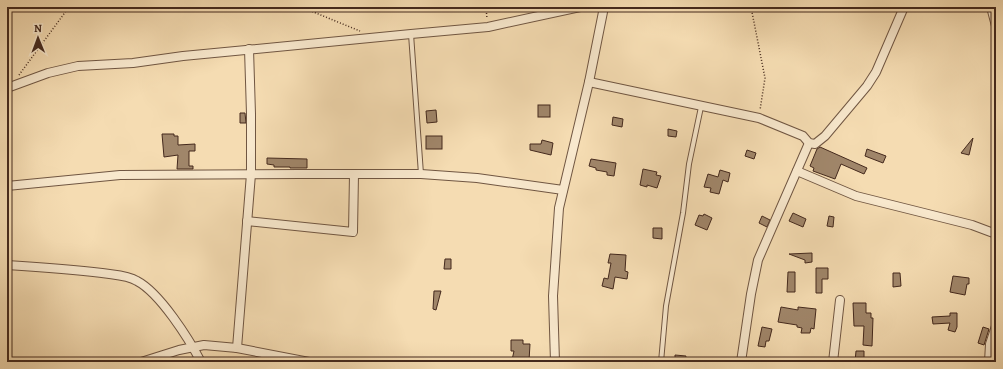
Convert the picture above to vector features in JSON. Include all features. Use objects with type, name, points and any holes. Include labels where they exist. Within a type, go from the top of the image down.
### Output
[{"type":"street","points":[[9,87],[48,73],[78,66],[133,63],[183,56],[488,28],[580,7]]},
{"type":"street","points":[[555,362],[553,296],[559,208],[589,82],[604,7]]},
{"type":"street","points":[[589,82],[701,107],[759,118],[803,136],[809,143],[815,144],[820,141],[867,86],[876,72],[904,7]]},
{"type":"street","points":[[992,7],[996,26]]},
{"type":"street","points":[[237,348],[251,174],[251,99],[249,50]]},
{"type":"street","points":[[741,362],[751,294],[758,260],[809,143]]},
{"type":"street","points":[[797,171],[856,196],[972,225],[996,234]]},
{"type":"street","points":[[247,221],[353,232],[354,174]]},
{"type":"street","points":[[7,186],[120,175],[421,174],[477,178],[563,190]]},
{"type":"street","points":[[7,265],[80,270],[132,278],[139,281],[150,291],[181,328],[193,346],[201,362]]},
{"type":"street","points":[[833,362],[840,300]]},
{"type":"street","points":[[989,362],[990,344],[996,326]]},
{"type":"street","points":[[141,362],[193,346],[211,345],[237,348],[309,362]]},
{"type":"lane","points":[[992,7],[996,8]]},
{"type":"lane","points":[[411,34],[421,174]]},
{"type":"lane","points":[[661,362],[666,306],[689,164],[701,107]]},
{"type":"path","points":[[9,87],[69,7]]},
{"type":"path","points":[[301,7],[363,32]]},
{"type":"path","points":[[486,7],[488,28]]},
{"type":"path","points":[[752,7],[765,78],[759,118]]},
{"type":"building","points":[[538,105],[550,105],[550,117],[538,117]]},
{"type":"building","points":[[436,110],[437,122],[427,123],[426,111]]},
{"type":"building","points":[[240,113],[245,113],[246,123],[240,123]]},
{"type":"building","points":[[613,117],[623,119],[622,127],[612,125]]},
{"type":"building","points":[[668,129],[677,131],[676,137],[668,136]]},
{"type":"building","points":[[162,134],[174,134],[174,136],[178,136],[178,145],[195,144],[195,151],[189,151],[189,166],[193,166],[193,169],[177,169],[178,155],[164,157]]},
{"type":"building","points":[[426,136],[442,136],[442,149],[426,149]]},
{"type":"building","points":[[973,138],[969,155],[961,153]]},
{"type":"building","points":[[542,140],[553,143],[551,155],[530,150],[530,144],[541,144]]},
{"type":"building","points":[[820,147],[867,168],[864,174],[841,164],[835,179],[813,171],[814,168],[810,166],[817,149]]},
{"type":"building","points":[[867,149],[886,156],[883,163],[865,156]]},
{"type":"building","points":[[747,150],[756,153],[754,159],[745,156]]},
{"type":"building","points":[[267,158],[307,159],[307,168],[274,167],[274,165],[267,164]]},
{"type":"building","points":[[591,159],[616,163],[614,176],[607,175],[607,172],[596,170],[596,168],[589,166]]},
{"type":"building","points":[[643,169],[657,172],[656,175],[661,176],[657,188],[647,185],[647,187],[640,185]]},
{"type":"building","points":[[720,170],[730,173],[728,182],[723,180],[719,194],[710,192],[711,188],[704,187],[708,174],[718,177]]},
{"type":"building","points":[[793,213],[806,219],[803,227],[789,221]]},
{"type":"building","points":[[704,214],[712,218],[707,230],[695,225],[699,215],[703,216]]},
{"type":"building","points":[[762,216],[770,220],[767,227],[759,223]]},
{"type":"building","points":[[829,216],[834,217],[833,227],[827,226]]},
{"type":"building","points":[[653,228],[662,228],[662,239],[653,238]]},
{"type":"building","points":[[812,253],[812,262],[805,263],[805,260],[789,254]]},
{"type":"building","points":[[610,254],[626,255],[625,271],[628,272],[627,279],[615,277],[613,289],[602,286],[604,278],[608,279],[611,263],[608,263]]},
{"type":"building","points":[[445,259],[451,259],[451,269],[444,269]]},
{"type":"building","points":[[816,268],[828,268],[828,279],[822,279],[822,293],[816,293]]},
{"type":"building","points":[[788,272],[795,272],[795,292],[787,292]]},
{"type":"building","points":[[893,273],[900,273],[901,286],[893,287]]},
{"type":"building","points":[[953,276],[969,278],[969,284],[967,284],[965,295],[950,292]]},
{"type":"building","points":[[434,291],[441,291],[436,310],[433,309]]},
{"type":"building","points":[[853,303],[866,303],[866,313],[871,313],[871,318],[873,318],[872,346],[863,345],[864,326],[854,326]]},
{"type":"building","points":[[781,307],[798,310],[798,307],[816,309],[814,329],[811,328],[810,333],[801,333],[802,328],[797,327],[797,325],[778,322]]},
{"type":"building","points":[[950,313],[957,313],[957,327],[955,332],[948,330],[950,323],[933,324],[932,317],[950,316]]},
{"type":"building","points":[[762,327],[772,329],[769,341],[766,341],[765,347],[758,346]]},
{"type":"building","points":[[983,327],[989,329],[984,345],[978,343]]},
{"type":"building","points":[[511,340],[523,340],[523,344],[530,344],[529,361],[512,360],[514,351],[511,351]]},
{"type":"building","points":[[856,351],[864,351],[864,362],[855,362]]},
{"type":"building","points":[[675,355],[686,356],[685,362],[675,362]]}]
